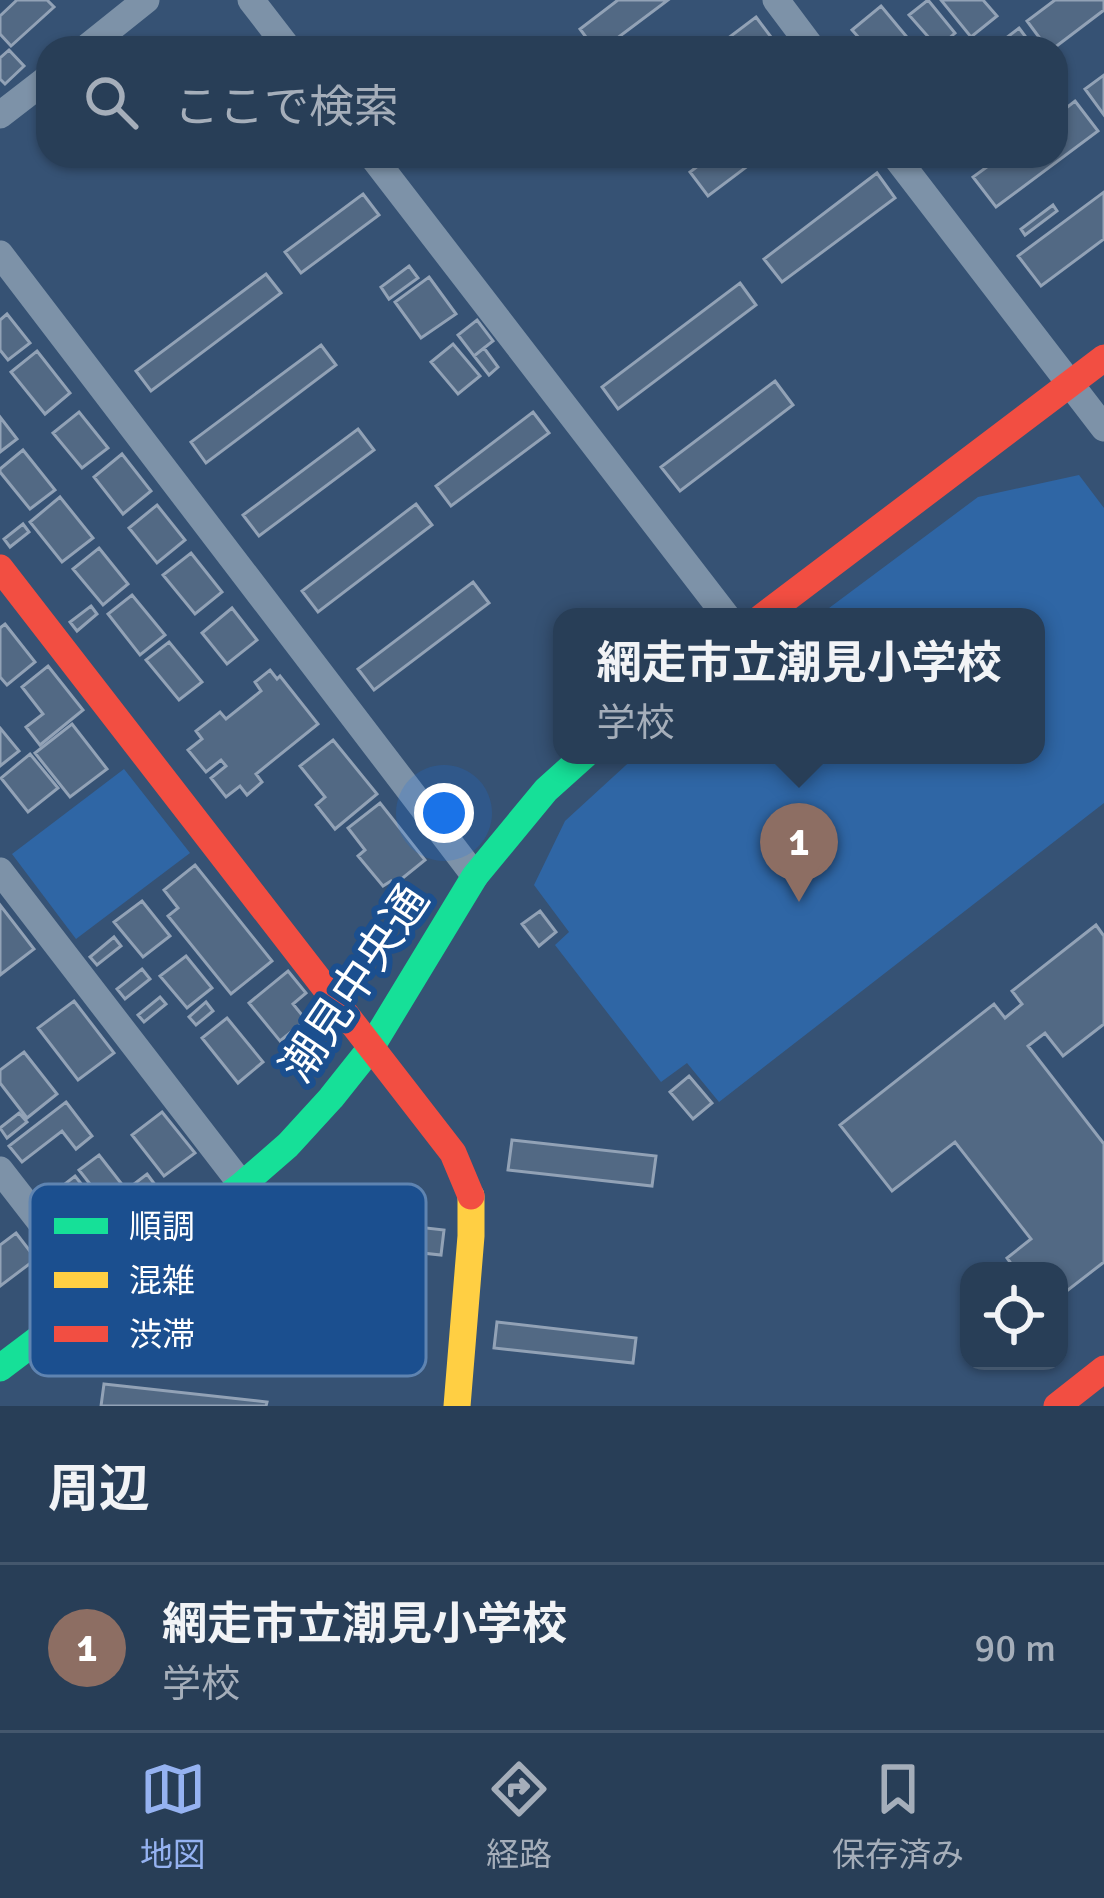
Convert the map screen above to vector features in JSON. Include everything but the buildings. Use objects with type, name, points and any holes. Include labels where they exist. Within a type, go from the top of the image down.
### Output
[{"type":"street","points":[[101,36],[146,0]]},
{"type":"street","points":[[251,0],[280,36]]},
{"type":"street","points":[[776,0],[803,36]]},
{"type":"street","points":[[0,116],[36,88]]},
{"type":"street","points":[[381,168],[720,608]]},
{"type":"street","points":[[904,168],[1104,428]]},
{"type":"street","points":[[0,254],[475,876]]},
{"type":"street","points":[[774,608],[1104,358]]},
{"type":"street","points":[[0,568],[453,1154],[471,1194],[457,1406]]},
{"type":"street","name":"潮見中央通","points":[[243,1184],[288,1145],[370,1049],[475,876],[546,790],[575,764]]},
{"type":"street","points":[[0,871],[241,1184]]},
{"type":"street","points":[[0,1170],[30,1209]]},
{"type":"street","name":"潮見中央通","points":[[0,1368],[30,1345]]},
{"type":"street","points":[[1057,1406],[1104,1369]]},
{"type":"shaded area","points":[[1079,475],[1104,508],[1104,803],[719,1102],[687,1063],[661,1082],[555,945],[569,932],[534,885],[565,821],[627,764],[1045,764],[1045,608],[829,608],[978,497]]},
{"type":"shaded area","points":[[124,769],[190,853],[76,939],[12,854]]},
{"type":"traffic: fast","points":[[243,1184],[288,1145],[370,1049],[475,876],[546,790],[575,764]]},
{"type":"traffic: fast","points":[[0,1368],[30,1345]]},
{"type":"traffic: slow","points":[[457,1406],[471,1196]]},
{"type":"traffic: jam","points":[[774,608],[1104,358]]},
{"type":"traffic: jam","points":[[0,568],[453,1153],[471,1196]]},
{"type":"traffic: jam","points":[[1057,1406],[1104,1369]]},
{"type":"place","name":"網走市立潮見小学校","points":[[799,902]]}]
